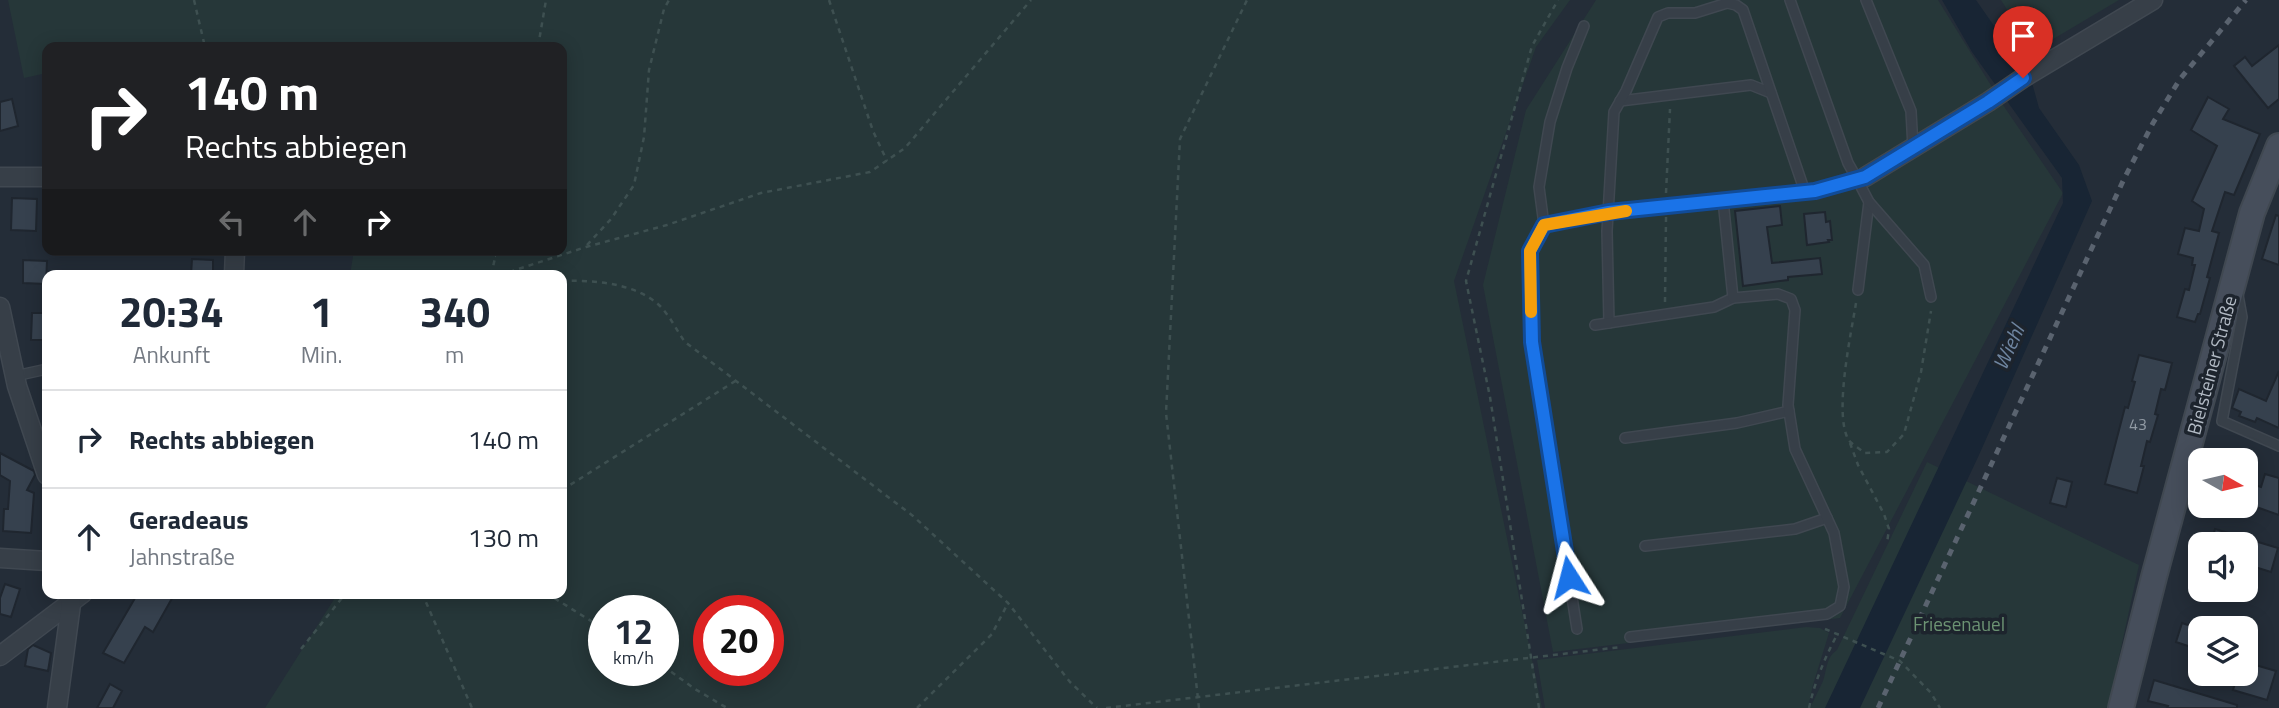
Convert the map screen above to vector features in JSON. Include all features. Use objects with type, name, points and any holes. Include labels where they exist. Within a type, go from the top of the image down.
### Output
[{"type":"main road","name":"Bielsteiner Straße","points":[[2121,708],[2230,277],[2279,146]]},
{"type":"street","points":[[1861,178],[2153,0]]},
{"type":"street","points":[[0,177],[42,177]]},
{"type":"street","points":[[0,307],[15,376],[42,460]]},
{"type":"street","points":[[0,558],[42,561]]},
{"type":"street","points":[[0,656],[71,599]]},
{"type":"street","points":[[57,708],[74,599]]},
{"type":"lane","points":[[1790,0],[1848,163],[1861,178],[1869,202],[1924,265],[1931,297]]},
{"type":"lane","points":[[1866,0],[1911,111],[1913,148]]},
{"type":"lane","points":[[1609,323],[1607,231],[1614,112],[1658,17],[1668,13],[1695,13],[1727,3],[1743,10],[1805,192]]},
{"type":"lane","points":[[1577,629],[1532,342],[1530,251],[1544,225],[1539,187],[1550,122],[1584,26]]},
{"type":"lane","points":[[1620,101],[1751,85],[1771,93]]},
{"type":"lane","points":[[1544,225],[1609,212],[1815,191],[1861,178]]},
{"type":"lane","points":[[1723,200],[1733,298]]},
{"type":"lane","points":[[1858,290],[1869,202]]},
{"type":"lane","points":[[2230,277],[2242,317],[2222,421],[2279,446]]},
{"type":"lane","points":[[1595,325],[1714,307],[1733,298],[1778,294],[1791,299],[1795,310],[1789,411],[1795,449],[1834,533],[1843,587],[1840,607],[1827,614],[1630,637]]},
{"type":"lane","points":[[15,376],[42,370]]},
{"type":"lane","points":[[1625,438],[1737,423],[1789,411]]},
{"type":"lane","points":[[1645,546],[1795,529],[1827,518]]},
{"type":"path","points":[[194,0],[204,42]]},
{"type":"path","points":[[539,42],[546,0]]},
{"type":"path","points":[[586,247],[611,219],[634,185],[644,136],[649,70],[664,9],[669,0]]},
{"type":"path","points":[[829,0],[873,131],[887,161]]},
{"type":"path","points":[[567,253],[667,225],[761,192],[870,172],[905,148],[1031,0]]},
{"type":"path","points":[[1199,708],[1166,413],[1180,139],[1247,0]]},
{"type":"path","points":[[1539,708],[1490,397],[1466,281],[1532,46],[1558,0]]},
{"type":"path","points":[[493,270],[496,256]]},
{"type":"path","points":[[515,270],[558,256]]},
{"type":"path","points":[[567,281],[588,280],[641,292],[660,307],[685,342],[913,516],[1008,603],[1070,682],[1097,708]]},
{"type":"path","points":[[1858,290],[1844,379],[1843,412],[1858,465],[1884,514],[1889,529],[1887,543]]},
{"type":"path","points":[[1849,440],[1865,453],[1887,452],[1905,434],[1921,372],[1931,313],[1931,297]]},
{"type":"path","points":[[567,487],[737,380]]},
{"type":"path","points":[[301,649],[341,599]]},
{"type":"path","points":[[425,599],[472,708]]},
{"type":"path","points":[[555,599],[588,619]]},
{"type":"path","points":[[917,708],[992,634],[1008,603]]},
{"type":"path","points":[[1810,708],[1814,686],[1838,633],[1900,660],[1931,693],[1940,708]]},
{"type":"path","points":[[1106,708],[1531,657]]},
{"type":"path","points":[[679,678],[727,708]]},
{"type":"green space","points":[[8,0],[1570,0],[1536,47],[1454,281],[1542,708],[265,708],[334,599],[567,599],[567,270],[351,270],[353,256],[567,256],[567,42],[42,42],[42,74],[24,78]]},
{"type":"green space","points":[[1596,0],[1938,0],[2005,108],[2063,193],[1840,618],[1553,652],[1483,285],[1526,110]]},
{"type":"green space","points":[[2001,0],[2119,0],[2033,51]]},
{"type":"green space","name":"Friesenauel","points":[[1927,462],[2139,565],[2108,708],[1810,708],[1823,681],[1829,660],[1837,650]]},
{"type":"green space","points":[[1806,627],[1820,628],[1829,633],[1808,708],[1545,708],[1537,660]]},
{"type":"water","name":"Wiehl","points":[[1942,0],[1976,0],[2031,79],[2039,108],[2079,165],[2092,201],[1979,455],[1860,708],[1825,708],[2063,203],[2062,178],[1972,52]]},
{"type":"building","points":[[2279,45],[2279,99],[2268,108],[2234,66],[2245,57],[2252,66]]},
{"type":"building","points":[[2208,97],[2229,109],[2223,119],[2260,134],[2234,195],[2225,192],[2212,231],[2219,233],[2207,277],[2210,278],[2200,314],[2195,322],[2177,317],[2185,289],[2189,290],[2195,265],[2192,265],[2193,258],[2178,254],[2185,228],[2199,231],[2204,209],[2192,201],[2217,146],[2191,130]]},
{"type":"building","points":[[12,99],[18,126],[0,131],[0,102]]},
{"type":"building","points":[[12,198],[37,199],[36,231],[11,230]]},
{"type":"building","points":[[1780,206],[1782,225],[1767,227],[1772,263],[1820,258],[1822,274],[1788,277],[1788,280],[1743,286],[1735,211]]},
{"type":"building","points":[[1825,212],[1826,222],[1830,221],[1832,240],[1807,245],[1804,214]]},
{"type":"building","points":[[2276,215],[2279,216],[2279,265],[2262,259]]},
{"type":"building","points":[[192,259],[213,260],[213,270],[191,270]]},
{"type":"building","points":[[23,260],[47,261],[47,270],[42,270],[42,284],[23,283]]},
{"type":"building","points":[[32,313],[42,313],[42,340],[31,340]]},
{"type":"building","points":[[2139,355],[2172,363],[2165,390],[2161,389],[2155,414],[2158,415],[2150,442],[2147,441],[2137,493],[2105,484],[2125,407],[2128,408],[2135,382],[2132,381]]},
{"type":"building","points":[[2279,371],[2279,428],[2257,418],[2255,422],[2239,416],[2241,412],[2232,408],[2239,389],[2266,401]]},
{"type":"building","points":[[0,453],[34,471],[35,475],[27,490],[34,493],[31,533],[3,531],[10,481],[0,475]]},
{"type":"building","points":[[2265,474],[2279,478],[2279,515],[2258,508],[2258,486],[2261,487]]},
{"type":"building","points":[[2057,478],[2072,482],[2066,507],[2050,503]]},
{"type":"building","points":[[2258,542],[2278,548],[2271,572],[2258,568]]},
{"type":"building","points":[[5,584],[20,589],[11,617],[0,614],[0,598]]},
{"type":"building","points":[[134,599],[172,599],[153,632],[145,627],[124,663],[103,653]]},
{"type":"building","points":[[2182,623],[2188,625],[2188,646],[2176,642]]},
{"type":"building","points":[[33,645],[51,653],[48,671],[25,666],[28,649]]},
{"type":"building","points":[[2258,666],[2276,671],[2267,700],[2233,690],[2234,686],[2258,686]]},
{"type":"building","points":[[2154,680],[2237,705],[2237,708],[2167,708],[2168,706],[2148,701]]},
{"type":"building","points":[[110,684],[122,691],[113,708],[97,708]]},
{"type":"railway","points":[[1878,708],[2124,179],[2153,123],[2180,79],[2246,0]]},
{"type":"slow traffic","points":[[1531,312],[1530,251],[1544,225],[1626,211]]},
{"type":"route","points":[[1569,577],[1532,342],[1530,251],[1544,225],[1609,212],[1815,191],[1865,177],[2023,78]]}]
